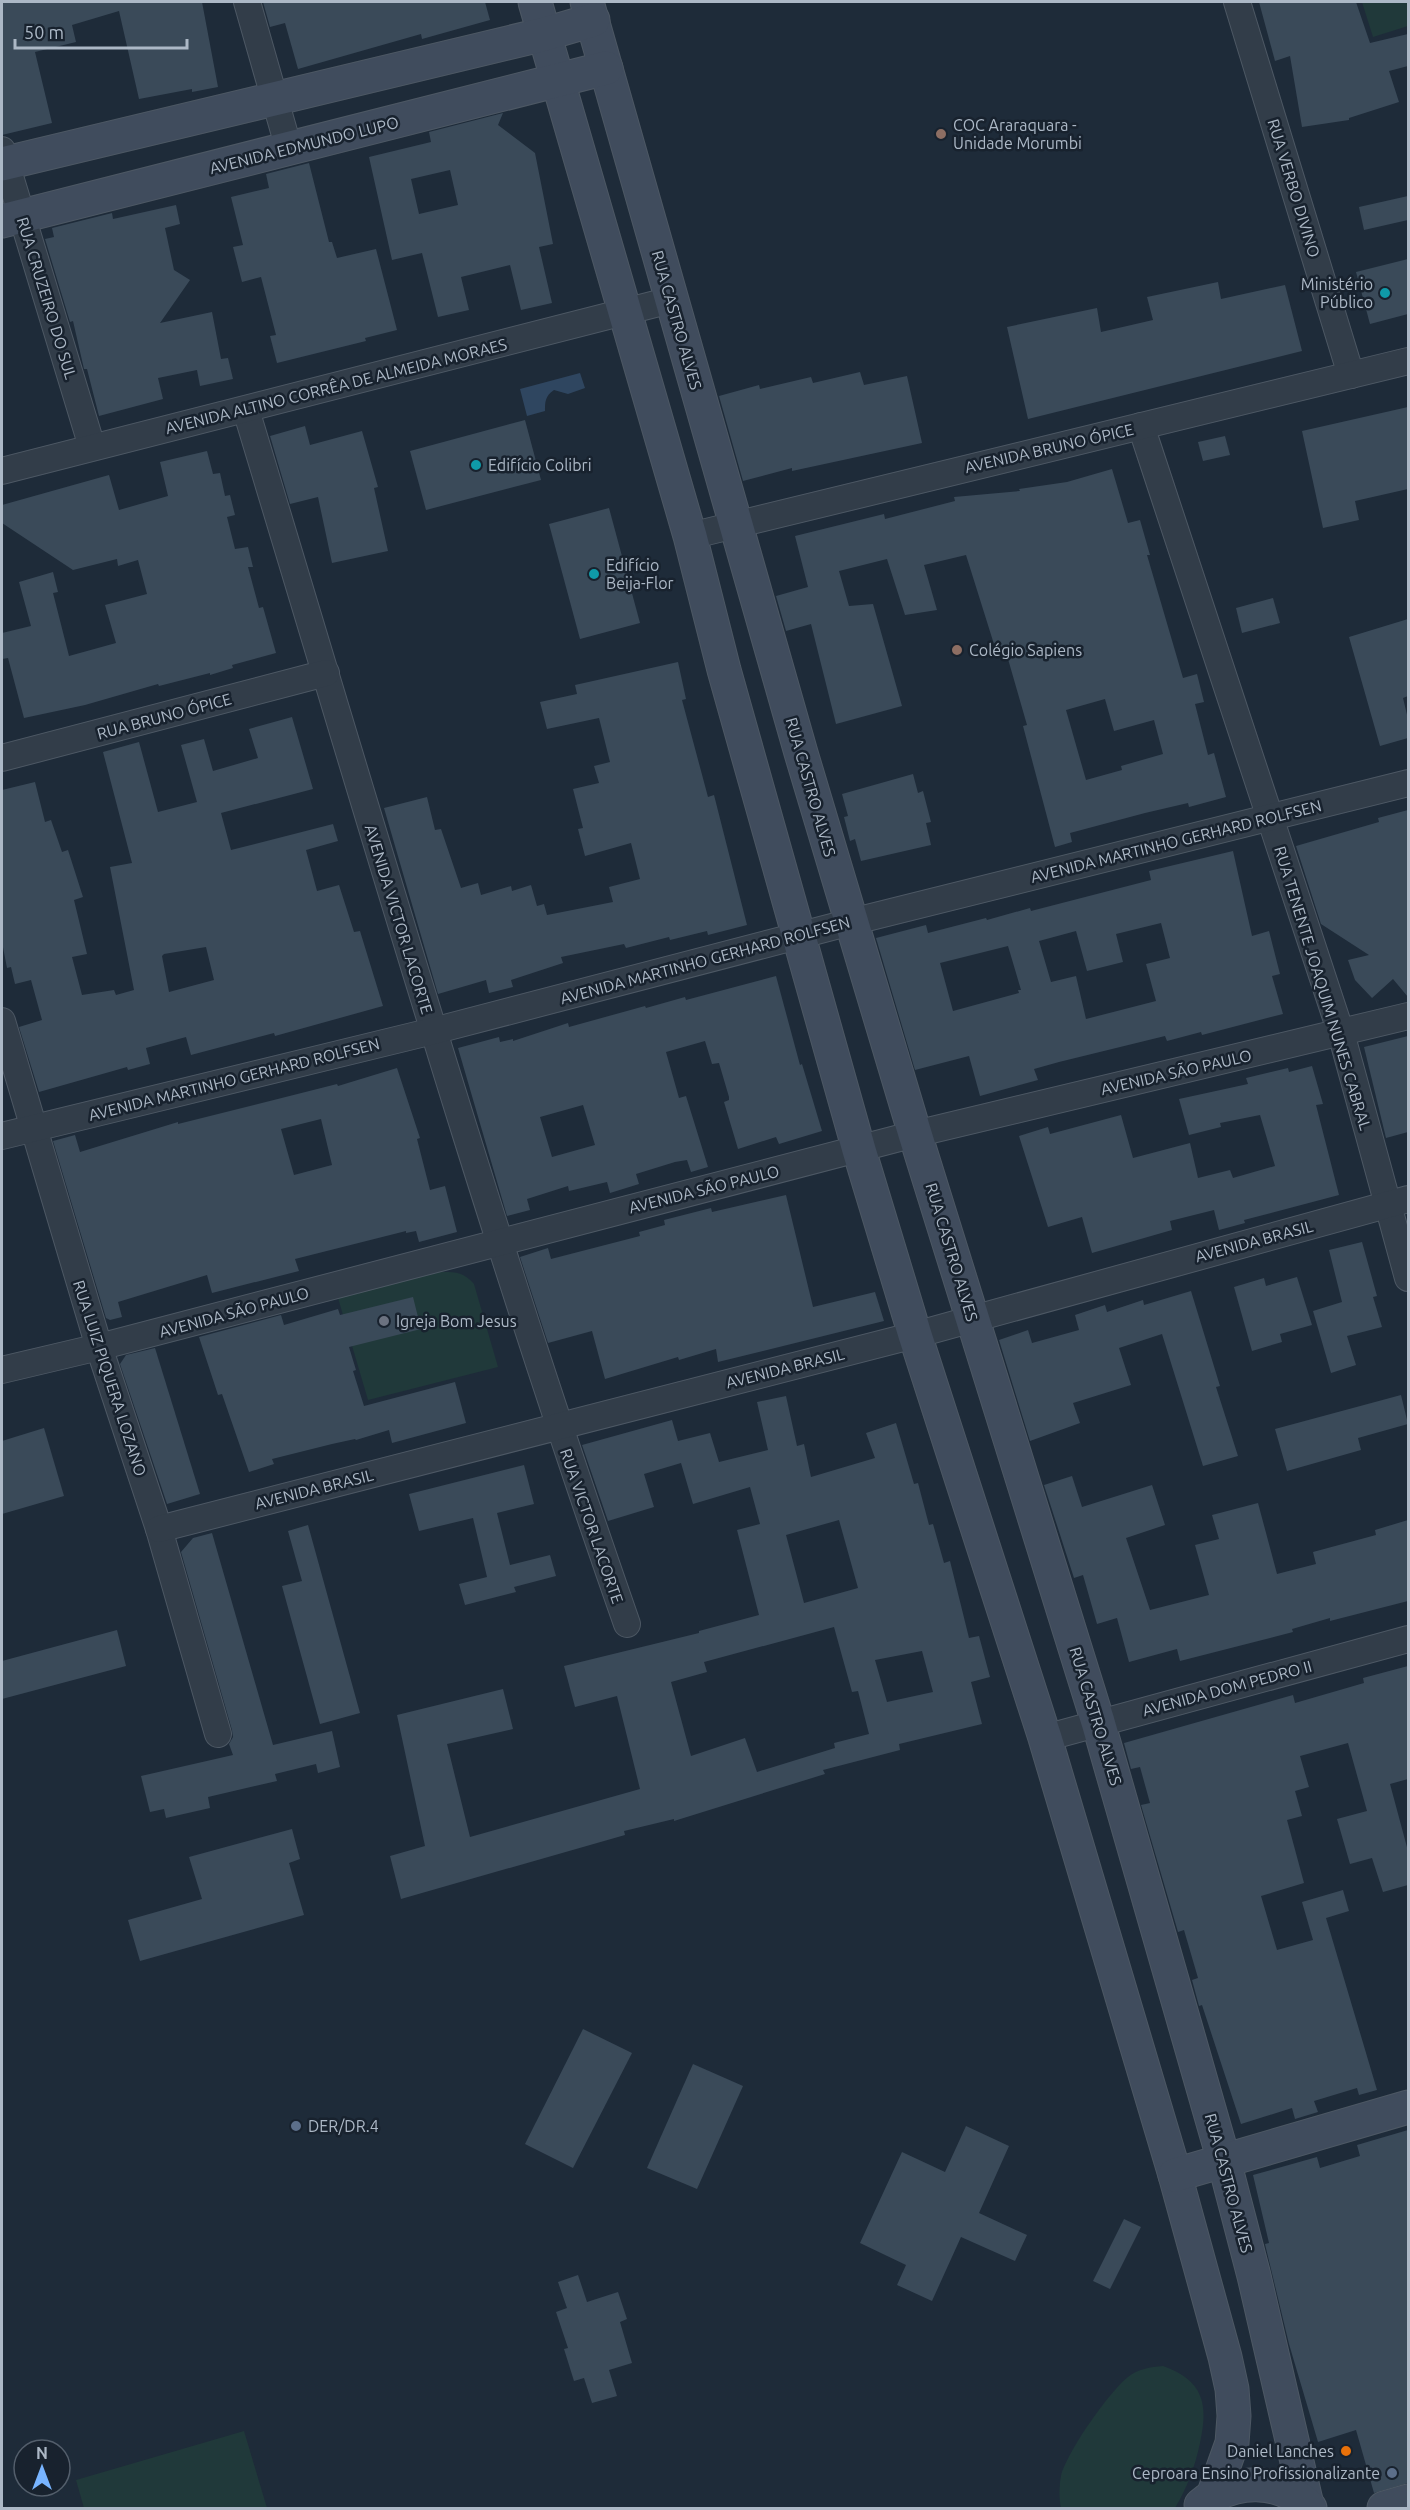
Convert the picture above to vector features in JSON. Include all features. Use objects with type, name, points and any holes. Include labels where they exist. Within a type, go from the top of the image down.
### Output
[{"type":"main road","points":[[536,2],[690,536],[798,936],[859,1150],[915,1335],[1045,1738],[1175,2175],[1232,2389],[1234,2416],[1232,2443],[1205,2502]]},
{"type":"main road","points":[[3,159],[276,99],[544,34],[590,11]]},
{"type":"main road","name":"RUA CASTRO ALVES","points":[[590,11],[851,922],[1098,1722],[1224,2161],[1254,2276],[1308,2507]]},
{"type":"main road","name":"AVENIDA EDMUNDO LUPO","points":[[12,219],[606,68]]},
{"type":"main road","points":[[1175,2175],[1408,2107]]},
{"type":"main road","points":[[1205,2502],[1236,2486],[1261,2484],[1286,2491],[1308,2507]]},
{"type":"main road","points":[[1384,2508],[1408,2502]]},
{"type":"street","points":[[247,2],[290,149]]},
{"type":"street","name":"RUA VERBO DIVINO","points":[[1237,2],[1351,375]]},
{"type":"street","name":"RUA CRUZEIRO DO SUL","points":[[3,159],[12,219],[92,447]]},
{"type":"street","name":"AVENIDA ALTINO CORRÊA DE ALMEIDA MORAES","points":[[2,471],[671,300]]},
{"type":"street","name":"AVENIDA BRUNO ÓPICE","points":[[690,536],[1408,361]]},
{"type":"street","name":"AVENIDA VICTOR LACORTE","points":[[246,410],[433,1031],[558,1427]]},
{"type":"street","name":"RUA TENENTE JOAQUIM NUNES CABRAL","points":[[1142,426],[1398,1202],[1408,1278]]},
{"type":"street","name":"RUA BRUNO ÓPICE","points":[[2,759],[326,673]]},
{"type":"street","name":"AVENIDA MARTINHO GERHARD ROLFSEN","points":[[2,1136],[433,1031],[851,922],[1408,783]]},
{"type":"street","name":"AVENIDA SÃO PAULO","points":[[2,1370],[99,1347],[915,1134],[1408,1016]]},
{"type":"street","name":"RUA LUIZ PIQUERA LOZANO","points":[[2,1021],[99,1347],[159,1529],[218,1734]]},
{"type":"street","name":"AVENIDA BRASIL","points":[[159,1529],[915,1335],[1398,1202]]},
{"type":"street","name":"RUA VICTOR LACORTE","points":[[558,1427],[627,1624]]},
{"type":"street","name":"AVENIDA DOM PEDRO II","points":[[1045,1738],[1408,1639]]},
{"type":"green space","points":[[1362,2],[1408,2],[1408,26],[1373,37]]},
{"type":"green space","points":[[438,1272],[462,1274],[474,1284],[498,1367],[368,1400],[338,1298]]},
{"type":"green space","points":[[1163,2366],[1187,2378],[1195,2386],[1203,2405],[1204,2416],[1196,2460],[1175,2508],[1061,2508],[1060,2484],[1065,2465],[1100,2409],[1132,2374],[1144,2369]]},
{"type":"green space","points":[[244,2431],[267,2508],[84,2508],[76,2480]]},
{"type":"water","points":[[580,373],[585,388],[568,394],[554,390],[546,399],[545,411],[527,416],[520,389]]},
{"type":"building","points":[[2,2],[202,2],[218,87],[192,92],[192,89],[139,99],[119,11],[72,25],[76,42],[35,52],[52,123],[2,135]]},
{"type":"building","points":[[263,2],[485,2],[490,20],[422,39],[421,34],[298,69],[285,23],[270,27]]},
{"type":"building","points":[[1259,2],[1356,2],[1370,43],[1408,34],[1408,66],[1389,71],[1399,102],[1349,118],[1349,120],[1302,127],[1290,56],[1275,61]]},
{"type":"building","points":[[503,113],[498,125],[535,153],[553,244],[539,247],[552,303],[521,310],[510,265],[461,277],[469,310],[438,317],[422,253],[392,260],[369,157],[431,142],[429,132]],"holes":[[[450,170],[458,205],[419,214],[411,179]]]},
{"type":"building","points":[[309,163],[329,242],[332,242],[337,258],[376,249],[397,330],[365,338],[366,341],[277,363],[270,336],[276,335],[261,277],[242,282],[233,247],[243,245],[231,197],[269,188],[266,174]]},
{"type":"building","points":[[1408,196],[1408,220],[1364,230],[1359,207]]},
{"type":"building","points":[[176,205],[180,224],[165,228],[174,270],[190,280],[160,323],[212,312],[221,359],[228,358],[233,379],[200,386],[197,370],[158,378],[163,399],[99,416],[87,369],[84,369],[73,321],[70,322],[45,239],[54,237],[52,228],[112,213],[113,219]]},
{"type":"building","name":"Ministério Público","points":[[1408,259],[1408,314],[1370,324],[1356,272]]},
{"type":"building","points":[[1218,282],[1221,299],[1285,285],[1302,351],[1028,419],[1007,327],[1097,308],[1101,332],[1153,320],[1147,297]]},
{"type":"building","points":[[860,372],[864,385],[907,376],[922,443],[792,471],[792,468],[743,481],[719,396],[759,385],[760,389],[811,377],[813,383]]},
{"type":"building","points":[[1408,407],[1408,489],[1355,501],[1359,520],[1323,528],[1302,431]]},
{"type":"building","name":"Edifício Colibri","points":[[525,420],[541,480],[426,510],[410,451]]},
{"type":"building","points":[[305,426],[310,445],[362,431],[378,487],[374,488],[388,551],[332,563],[318,497],[290,504],[270,436]]},
{"type":"building","points":[[1225,436],[1230,455],[1203,461],[1198,442]]},
{"type":"building","points":[[207,451],[213,474],[220,473],[225,496],[230,495],[235,515],[227,517],[235,549],[248,547],[253,567],[248,567],[259,608],[263,607],[276,653],[232,665],[233,668],[210,675],[210,673],[159,686],[158,684],[85,705],[24,718],[8,658],[2,659],[2,633],[31,626],[19,582],[53,572],[58,592],[53,593],[69,656],[116,643],[105,605],[147,594],[138,560],[118,566],[117,559],[73,570],[2,523],[2,505],[109,475],[119,510],[168,496],[160,462]]},
{"type":"building","points":[[1112,469],[1128,523],[1140,520],[1150,555],[1147,555],[1183,678],[1197,674],[1204,702],[1195,704],[1208,755],[1214,753],[1226,797],[1189,807],[1188,803],[1070,833],[1072,842],[1055,847],[1023,726],[1027,725],[1006,652],[998,657],[966,555],[924,565],[937,610],[905,615],[887,559],[839,571],[849,606],[873,604],[902,706],[836,724],[811,624],[786,631],[776,596],[808,587],[795,536],[884,514],[885,519],[955,501],[954,497],[1020,491],[1019,489],[1067,482]],"holes":[[[1105,699],[1114,731],[1154,720],[1163,754],[1121,766],[1122,770],[1086,780],[1066,710]]]},
{"type":"building","name":"Edifício Beija-Flor","points":[[609,508],[640,623],[580,639],[549,524]]},
{"type":"building","points":[[1273,598],[1280,623],[1242,633],[1236,608]]},
{"type":"building","points":[[1408,619],[1408,696],[1403,698],[1408,719],[1408,738],[1380,746],[1349,637]]},
{"type":"building","points":[[678,662],[686,699],[682,700],[708,797],[714,795],[747,925],[708,935],[707,931],[670,940],[669,937],[626,948],[624,944],[561,957],[563,963],[511,980],[513,987],[489,993],[486,980],[438,994],[384,808],[427,797],[435,830],[441,829],[461,888],[478,883],[481,895],[511,886],[512,891],[531,885],[537,906],[544,904],[547,915],[613,902],[609,887],[640,879],[631,843],[585,856],[578,829],[583,828],[573,789],[599,783],[594,766],[610,762],[599,718],[547,729],[540,702],[577,694],[575,685]]},
{"type":"building","points":[[292,717],[313,789],[221,813],[231,850],[333,824],[338,841],[306,850],[317,891],[339,885],[354,932],[360,931],[383,1006],[275,1036],[274,1033],[191,1055],[186,1037],[146,1048],[150,1064],[128,1070],[127,1067],[39,1092],[19,1027],[42,1020],[31,980],[15,984],[11,967],[7,968],[2,942],[2,790],[35,782],[45,822],[51,820],[62,852],[68,850],[83,897],[74,900],[87,954],[72,957],[82,995],[114,990],[116,995],[134,990],[110,867],[132,863],[103,752],[139,742],[158,812],[197,802],[181,745],[204,739],[213,771],[258,758],[249,729]],"holes":[[[206,947],[214,980],[169,992],[162,956]]]},
{"type":"building","points":[[913,774],[918,793],[923,791],[931,822],[926,823],[931,845],[861,861],[855,839],[850,841],[844,817],[848,816],[842,794]]},
{"type":"building","points":[[1408,810],[1408,997],[1393,979],[1372,998],[1355,980],[1348,960],[1369,955],[1321,924],[1296,846],[1379,822],[1378,818]]},
{"type":"building","points":[[1233,851],[1252,936],[1269,931],[1280,974],[1272,976],[1283,1014],[1202,1035],[1201,1032],[1167,1041],[1165,1036],[1059,1062],[1034,1069],[1038,1080],[980,1096],[969,1056],[915,1070],[876,938],[926,925],[928,933],[1030,908],[1031,911],[1151,880],[1149,871]],"holes":[[[1161,923],[1170,958],[1146,964],[1156,1001],[1086,1019],[1076,976],[1051,982],[1039,941],[1076,931],[1087,971],[1123,962],[1116,934]],[[1008,946],[1021,990],[1018,990],[1019,993],[953,1011],[940,963]]]},
{"type":"building","points":[[776,976],[800,1065],[802,1064],[822,1131],[779,1144],[776,1137],[738,1149],[724,1102],[729,1100],[729,1097],[719,1063],[712,1064],[705,1041],[666,1052],[679,1098],[686,1096],[708,1167],[691,1172],[687,1160],[675,1162],[636,1174],[639,1184],[610,1193],[607,1182],[569,1191],[568,1186],[527,1199],[530,1210],[507,1216],[458,1048],[499,1037],[500,1042],[513,1039],[513,1041],[568,1023],[569,1027],[645,1006],[646,1008],[685,997],[686,1000]],"holes":[[[583,1105],[595,1145],[552,1157],[540,1117]]]},
{"type":"building","points":[[1408,1036],[1408,1132],[1386,1138],[1364,1047]]},
{"type":"building","points":[[1312,1066],[1323,1104],[1316,1105],[1339,1195],[1244,1220],[1245,1223],[1219,1230],[1214,1210],[1170,1221],[1172,1230],[1092,1253],[1082,1217],[1048,1227],[1019,1136],[1048,1127],[1050,1134],[1121,1115],[1133,1158],[1190,1143],[1198,1178],[1230,1170],[1233,1178],[1275,1166],[1260,1115],[1220,1123],[1221,1127],[1189,1135],[1179,1099],[1248,1084],[1246,1078],[1288,1068],[1289,1072]]},
{"type":"building","points":[[397,1068],[420,1138],[417,1139],[430,1190],[445,1186],[457,1232],[419,1242],[416,1231],[406,1233],[406,1231],[295,1259],[299,1271],[212,1293],[207,1275],[118,1302],[122,1317],[110,1320],[106,1318],[53,1141],[75,1135],[80,1152],[178,1122],[178,1124],[337,1084],[338,1086]],"holes":[[[321,1119],[332,1165],[294,1175],[281,1129]]]},
{"type":"building","points":[[786,1195],[813,1307],[875,1292],[884,1321],[718,1362],[716,1349],[679,1360],[678,1357],[605,1379],[592,1331],[548,1343],[520,1257],[548,1248],[551,1259],[640,1236],[639,1232],[665,1225],[664,1220],[711,1208],[712,1212]]},
{"type":"building","points":[[1362,1242],[1377,1296],[1373,1297],[1382,1327],[1347,1336],[1356,1365],[1331,1373],[1313,1311],[1342,1302],[1329,1250]]},
{"type":"building","points":[[1297,1277],[1312,1325],[1280,1334],[1282,1342],[1252,1351],[1234,1287],[1264,1278],[1266,1286]]},
{"type":"building","points":[[1191,1291],[1220,1386],[1216,1387],[1238,1456],[1203,1466],[1162,1334],[1119,1348],[1131,1385],[1073,1403],[1080,1423],[1030,1441],[999,1340],[1028,1330],[1032,1343],[1079,1330],[1075,1315],[1105,1305],[1107,1312],[1143,1300],[1144,1305]]},
{"type":"building","points":[[413,1297],[421,1329],[349,1347],[356,1370],[353,1371],[364,1406],[455,1382],[466,1423],[392,1443],[389,1430],[272,1459],[274,1464],[249,1472],[222,1394],[218,1395],[199,1337],[281,1315],[284,1325],[338,1309],[340,1315]]},
{"type":"building","points":[[155,1348],[200,1494],[167,1504],[120,1364],[126,1355]]},
{"type":"building","points":[[1401,1395],[1408,1424],[1358,1438],[1361,1450],[1287,1471],[1275,1429]]},
{"type":"building","points":[[786,1396],[797,1446],[804,1444],[811,1477],[875,1458],[866,1433],[896,1423],[914,1484],[918,1483],[929,1525],[933,1524],[944,1563],[950,1561],[969,1638],[979,1636],[990,1677],[971,1682],[982,1724],[899,1744],[900,1750],[823,1770],[825,1774],[674,1821],[674,1819],[624,1831],[625,1835],[401,1899],[390,1856],[425,1846],[397,1715],[503,1689],[513,1729],[447,1744],[470,1837],[640,1789],[617,1696],[575,1707],[564,1666],[699,1633],[699,1631],[759,1615],[737,1530],[760,1524],[750,1487],[693,1504],[681,1463],[644,1474],[654,1507],[608,1521],[582,1445],[672,1420],[678,1441],[710,1433],[719,1462],[768,1450],[757,1402]],"holes":[[[839,1520],[858,1588],[804,1603],[786,1535]],[[834,1627],[852,1692],[858,1691],[869,1734],[834,1743],[835,1748],[757,1772],[745,1738],[691,1756],[671,1682],[707,1672],[704,1662]],[[922,1651],[933,1692],[887,1702],[875,1660]]]},
{"type":"building","points":[[44,1428],[64,1496],[2,1514],[2,1441]]},
{"type":"building","points":[[524,1465],[534,1504],[497,1513],[510,1565],[550,1555],[556,1576],[514,1587],[516,1592],[465,1605],[459,1584],[487,1577],[473,1518],[419,1531],[409,1494]]},
{"type":"building","points":[[1072,1476],[1082,1507],[1152,1485],[1165,1525],[1126,1538],[1150,1610],[1209,1595],[1195,1545],[1219,1539],[1212,1515],[1258,1503],[1277,1574],[1316,1564],[1313,1552],[1376,1535],[1375,1530],[1408,1520],[1408,1601],[1330,1621],[1330,1618],[1292,1629],[1293,1632],[1180,1661],[1177,1649],[1129,1662],[1117,1618],[1097,1624],[1083,1575],[1074,1578],[1044,1485]]},
{"type":"building","points":[[308,1525],[360,1713],[320,1724],[282,1586],[302,1581],[288,1531]]},
{"type":"building","points":[[212,1533],[273,1745],[332,1731],[340,1767],[318,1773],[316,1764],[275,1774],[277,1781],[208,1797],[210,1808],[166,1818],[164,1809],[150,1812],[141,1776],[233,1755],[229,1744],[233,1737],[232,1730],[181,1552],[193,1538]]},
{"type":"building","points":[[117,1630],[126,1666],[2,1699],[2,1661]]},
{"type":"building","points":[[1408,1666],[1408,1779],[1390,1784],[1408,1851],[1408,1885],[1383,1892],[1372,1858],[1350,1864],[1337,1819],[1367,1811],[1348,1743],[1300,1756],[1309,1787],[1295,1791],[1302,1816],[1287,1820],[1304,1883],[1261,1896],[1277,1950],[1313,1940],[1302,1902],[1343,1890],[1349,1911],[1326,1918],[1377,2090],[1359,2095],[1357,2088],[1314,2101],[1318,2112],[1295,2119],[1292,2108],[1241,2124],[1202,2005],[1199,2006],[1192,1980],[1198,1978],[1184,1930],[1178,1932],[1141,1805],[1150,1803],[1140,1767],[1131,1769],[1124,1743],[1293,1695],[1295,1703],[1364,1683],[1363,1678]]},
{"type":"building","points":[[292,1829],[300,1859],[289,1863],[304,1915],[140,1961],[128,1920],[202,1899],[189,1857]]},
{"type":"building","points":[[583,2029],[632,2053],[573,2168],[525,2144]]},
{"type":"building","points":[[693,2064],[743,2086],[697,2189],[647,2168]]},
{"type":"building","points":[[966,2126],[1009,2146],[979,2213],[1027,2235],[1015,2261],[961,2237],[932,2301],[897,2285],[906,2265],[860,2243],[902,2152],[945,2172]]},
{"type":"building","points":[[1408,2130],[1408,2483],[1374,2493],[1356,2430],[1318,2442],[1289,2344],[1265,2244],[1269,2243],[1253,2175],[1317,2157],[1320,2168],[1360,2156],[1357,2145]]},
{"type":"building","points":[[1124,2219],[1141,2227],[1110,2289],[1093,2281]]},
{"type":"building","points":[[578,2275],[587,2302],[618,2292],[627,2319],[620,2322],[632,2363],[609,2370],[617,2396],[592,2403],[584,2378],[574,2381],[564,2349],[568,2348],[556,2312],[567,2308],[558,2282]]},
{"type":"place","name":"COC Araraquara - Unidade Morumbi","points":[[941,134]]},
{"type":"place","name":"Ministério Público","points":[[1385,293]]},
{"type":"place","name":"Edifício Colibri","points":[[476,465]]},
{"type":"place","name":"Edifício Beija-Flor","points":[[594,574]]},
{"type":"place","name":"Colégio Sapiens","points":[[957,650]]},
{"type":"place","name":"Igreja Bom Jesus","points":[[384,1321]]},
{"type":"place","name":"DER/DR.4","points":[[296,2126]]},
{"type":"place","name":"Daniel Lanches","points":[[1346,2451]]},
{"type":"place","name":"Ceproara Ensino Profissionalizante","points":[[1392,2473]]}]
